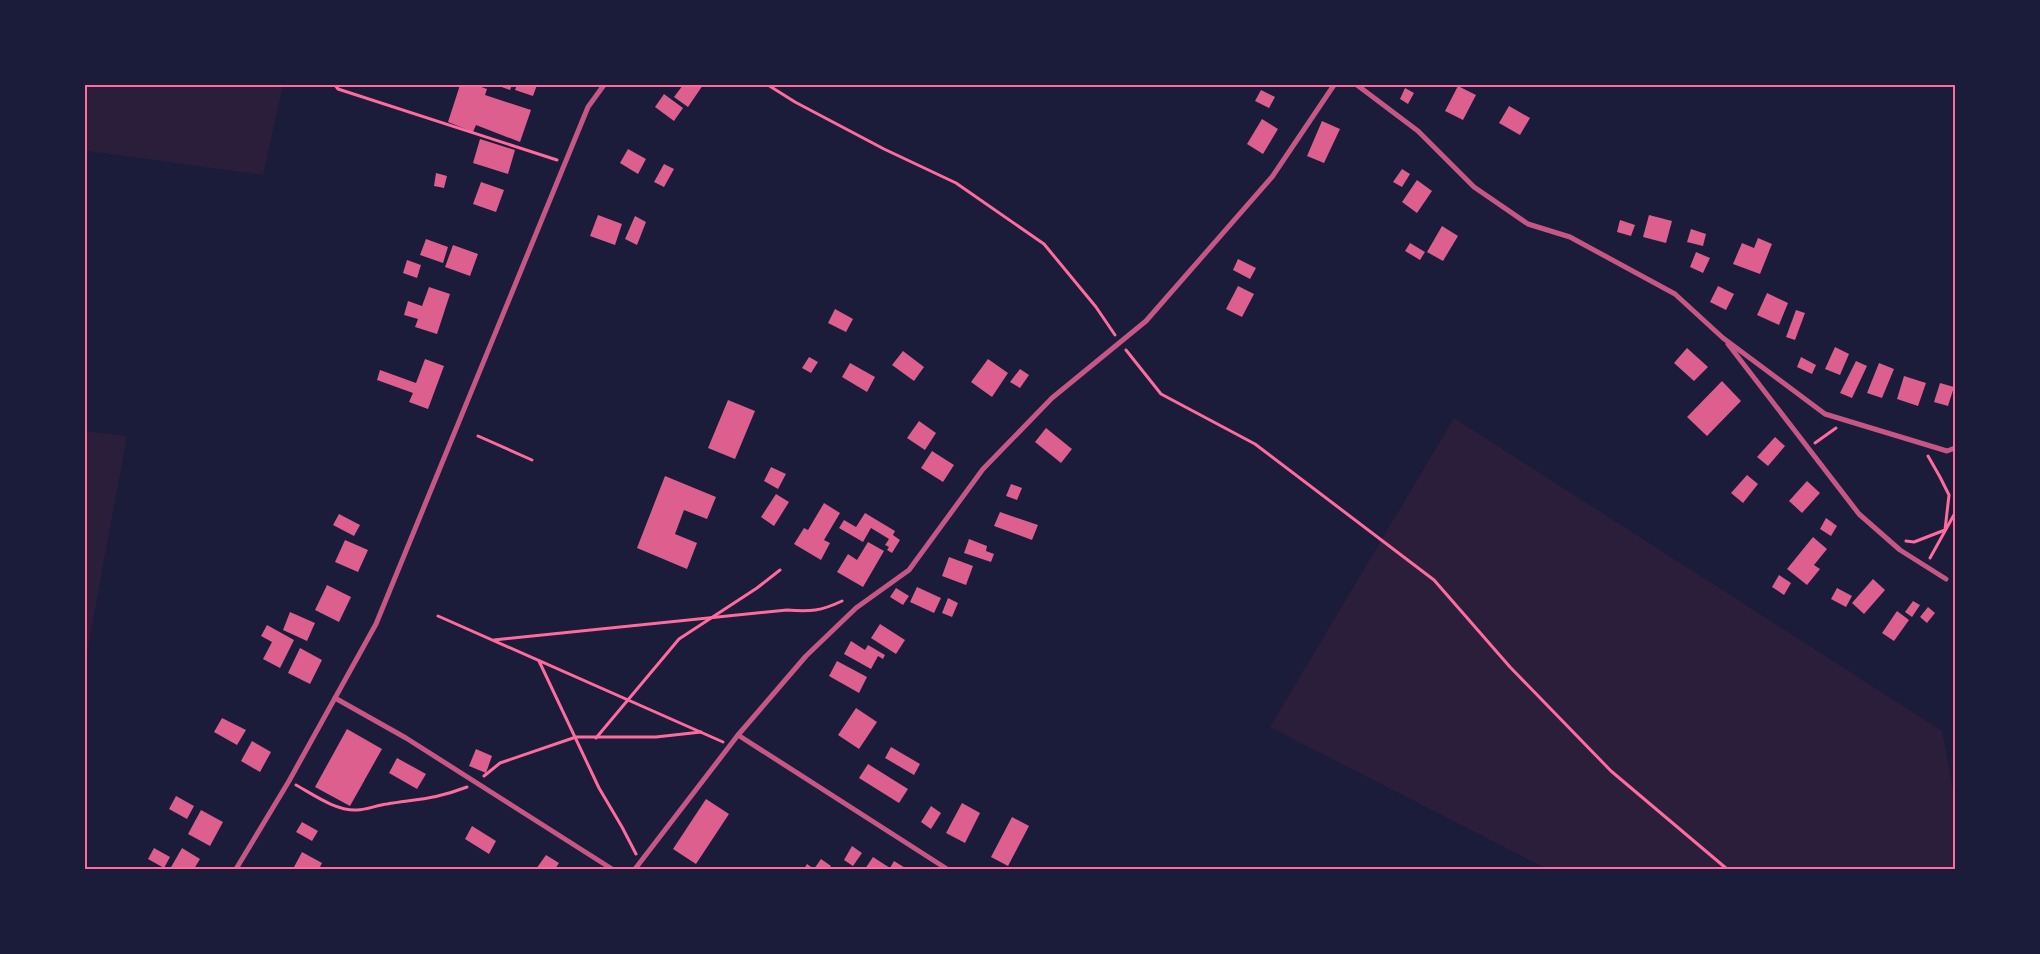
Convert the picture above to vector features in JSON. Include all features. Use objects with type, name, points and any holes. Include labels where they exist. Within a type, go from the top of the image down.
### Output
[{"type":"street","points":[[236,869],[289,782],[376,624],[588,107],[604,85]]},
{"type":"street","points":[[635,869],[738,735],[806,656],[856,608],[909,570],[983,469],[1052,398],[1146,321],[1272,177],[1334,85]]},
{"type":"street","points":[[1357,85],[1418,131],[1474,187],[1528,224],[1570,237],[1675,294],[1723,338],[1826,414],[1947,451],[1955,448]]},
{"type":"street","points":[[1723,338],[1859,514],[1900,550],[1946,578]]},
{"type":"street","points":[[335,698],[406,738],[612,869]]},
{"type":"street","points":[[738,735],[947,869]]},
{"type":"path","points":[[335,85],[338,89],[565,163]]},
{"type":"path","points":[[768,85],[795,102],[884,149],[956,183],[1044,244],[1096,306],[1120,342],[1161,394],[1255,444],[1434,580],[1510,668],[1611,771],[1727,869]]},
{"type":"path","points":[[1808,448],[1847,421]]},
{"type":"path","points":[[478,436],[532,460]]},
{"type":"path","points":[[1919,443],[1949,495],[1945,530]]},
{"type":"path","points":[[1926,566],[1955,513]]},
{"type":"path","points":[[1885,538],[1914,542],[1945,530]]},
{"type":"path","points":[[596,738],[679,639],[757,588],[780,570]]},
{"type":"path","points":[[494,640],[788,610],[810,612],[842,601]]},
{"type":"path","points":[[438,616],[730,745]]},
{"type":"path","points":[[539,660],[599,788],[640,863]]},
{"type":"path","points":[[289,782],[340,807],[357,810],[445,795],[476,783],[500,763],[576,737],[656,737],[701,732]]},
{"type":"shaded area","points":[[85,85],[283,85],[263,175],[88,151],[85,170]]},
{"type":"shaded area","points":[[1454,418],[1942,731],[1955,800],[1955,869],[1547,869],[1270,727]]},
{"type":"shaded area","points":[[85,431],[127,436],[85,663]]},
{"type":"building","points":[[460,85],[476,85],[487,89],[485,95],[531,110],[520,142],[476,125],[473,132],[448,122]]},
{"type":"building","points":[[496,85],[512,85],[510,90]]},
{"type":"building","points":[[517,85],[537,85],[533,96],[515,90]]},
{"type":"building","points":[[683,85],[703,85],[688,107],[674,97]]},
{"type":"building","points":[[1458,86],[1476,95],[1463,120],[1445,111]]},
{"type":"building","points":[[1405,88],[1414,93],[1408,104],[1400,99]]},
{"type":"building","points":[[1261,90],[1275,97],[1269,108],[1255,101]]},
{"type":"building","points":[[664,94],[683,108],[674,121],[655,107]]},
{"type":"building","points":[[1509,106],[1530,118],[1520,135],[1499,123]]},
{"type":"building","points":[[1262,119],[1278,129],[1263,154],[1247,144]]},
{"type":"building","points":[[1322,121],[1340,129],[1324,163],[1307,156]]},
{"type":"building","points":[[480,139],[515,150],[508,174],[473,163]]},
{"type":"building","points":[[628,149],[646,159],[638,174],[620,163]]},
{"type":"building","points":[[664,164],[674,169],[664,187],[654,182]]},
{"type":"building","points":[[1402,169],[1410,174],[1402,187],[1393,182]]},
{"type":"building","points":[[436,173],[447,176],[444,188],[434,186]]},
{"type":"building","points":[[1417,180],[1432,191],[1417,213],[1402,202]]},
{"type":"building","points":[[481,182],[504,190],[496,212],[473,204]]},
{"type":"building","points":[[598,215],[622,224],[615,245],[590,236]]},
{"type":"building","points":[[1649,215],[1672,221],[1666,243],[1643,237]]},
{"type":"building","points":[[635,216],[646,222],[637,245],[625,239]]},
{"type":"building","points":[[1620,220],[1635,225],[1631,236],[1617,232]]},
{"type":"building","points":[[1442,226],[1458,236],[1443,261],[1427,252]]},
{"type":"building","points":[[1691,229],[1706,234],[1703,246],[1687,242]]},
{"type":"building","points":[[1758,238],[1772,244],[1760,274],[1733,264],[1742,243],[1754,248]]},
{"type":"building","points":[[426,239],[448,247],[443,263],[420,255]]},
{"type":"building","points":[[1410,243],[1425,252],[1420,260],[1405,251]]},
{"type":"building","points":[[453,245],[478,254],[470,276],[445,267]]},
{"type":"building","points":[[1696,252],[1710,258],[1703,273],[1690,267]]},
{"type":"building","points":[[1238,259],[1256,268],[1250,279],[1233,270]]},
{"type":"building","points":[[407,260],[421,265],[417,278],[403,273]]},
{"type":"building","points":[[1238,286],[1254,294],[1242,317],[1226,309]]},
{"type":"building","points":[[1718,286],[1734,294],[1726,310],[1710,302]]},
{"type":"building","points":[[429,287],[450,294],[437,334],[415,327],[418,319],[404,315],[408,301],[422,306]]},
{"type":"building","points":[[1767,293],[1788,303],[1779,325],[1757,315]]},
{"type":"building","points":[[835,309],[853,319],[846,332],[828,323]]},
{"type":"building","points":[[1796,310],[1805,313],[1795,340],[1786,337]]},
{"type":"building","points":[[1835,347],[1849,354],[1840,375],[1825,369]]},
{"type":"building","points":[[1687,348],[1708,367],[1694,381],[1674,363]]},
{"type":"building","points":[[903,351],[924,367],[914,381],[892,365]]},
{"type":"building","points":[[809,357],[818,362],[811,373],[802,368]]},
{"type":"building","points":[[1801,357],[1816,365],[1812,374],[1797,367]]},
{"type":"building","points":[[425,359],[444,366],[428,409],[409,402],[413,393],[377,380],[380,370],[416,383]]},
{"type":"building","points":[[988,359],[1008,373],[992,397],[971,382]]},
{"type":"building","points":[[1856,361],[1867,366],[1852,398],[1840,393]]},
{"type":"building","points":[[850,363],[875,377],[867,392],[842,377]]},
{"type":"building","points":[[1879,363],[1894,369],[1882,398],[1867,393]]},
{"type":"building","points":[[1020,369],[1029,375],[1020,388],[1010,382]]},
{"type":"building","points":[[1904,376],[1926,383],[1918,406],[1897,399]]},
{"type":"building","points":[[1722,381],[1741,401],[1707,436],[1687,417]]},
{"type":"building","points":[[1940,383],[1954,387],[1948,406],[1934,402]]},
{"type":"building","points":[[728,400],[755,411],[735,459],[708,448]]},
{"type":"building","points":[[919,421],[936,433],[925,450],[907,438]]},
{"type":"building","points":[[1046,428],[1072,449],[1061,463],[1035,442]]},
{"type":"building","points":[[1775,437],[1785,446],[1768,466],[1757,457]]},
{"type":"building","points":[[932,451],[954,465],[943,482],[921,468]]},
{"type":"building","points":[[771,467],[786,474],[778,489],[764,481]]},
{"type":"building","points":[[1747,475],[1758,484],[1743,503],[1731,493]]},
{"type":"building","points":[[665,476],[716,497],[707,519],[684,510],[675,534],[697,543],[687,569],[637,548]]},
{"type":"building","points":[[1807,481],[1820,493],[1802,513],[1789,501]]},
{"type":"building","points":[[1011,484],[1022,488],[1017,500],[1006,496]]},
{"type":"building","points":[[776,494],[789,502],[774,526],[761,517]]},
{"type":"building","points":[[824,503],[840,513],[824,540],[830,543],[821,560],[794,544],[804,528],[808,530]]},
{"type":"building","points":[[1000,512],[1038,525],[1032,540],[994,526]]},
{"type":"building","points":[[865,513],[895,531],[893,535],[900,540],[892,553],[887,550],[889,547],[885,545],[889,539],[871,528],[863,542],[839,528],[844,520],[856,527]]},
{"type":"building","points":[[339,514],[360,525],[354,536],[333,525]]},
{"type":"building","points":[[1826,518],[1837,526],[1831,536],[1820,529]]},
{"type":"building","points":[[1813,537],[1827,549],[1814,565],[1820,569],[1807,585],[1787,569]]},
{"type":"building","points":[[969,539],[987,546],[986,551],[994,554],[991,562],[964,553]]},
{"type":"building","points":[[345,540],[368,550],[358,572],[335,562]]},
{"type":"building","points":[[868,542],[884,551],[863,587],[837,572],[848,554],[857,560]]},
{"type":"building","points":[[949,557],[973,566],[966,585],[942,576]]},
{"type":"building","points":[[1779,575],[1791,583],[1784,595],[1772,587]]},
{"type":"building","points":[[1873,579],[1885,590],[1864,614],[1852,603]]},
{"type":"building","points":[[327,585],[351,597],[339,622],[315,610]]},
{"type":"building","points":[[917,587],[941,598],[934,613],[910,602]]},
{"type":"building","points":[[896,588],[909,596],[903,605],[890,597]]},
{"type":"building","points":[[1837,588],[1852,596],[1846,607],[1831,599]]},
{"type":"building","points":[[948,598],[958,603],[952,617],[942,613]]},
{"type":"building","points":[[1913,601],[1920,605],[1912,617],[1905,612]]},
{"type":"building","points":[[1928,607],[1935,613],[1927,623],[1920,617]]},
{"type":"building","points":[[1897,611],[1909,620],[1894,641],[1882,633]]},
{"type":"building","points":[[290,612],[315,623],[307,641],[283,630]]},
{"type":"building","points":[[880,624],[905,640],[896,654],[871,638]]},
{"type":"building","points":[[267,625],[294,640],[280,668],[263,659],[272,642],[261,636]]},
{"type":"building","points":[[851,641],[865,650],[868,645],[885,655],[883,659],[878,656],[871,669],[844,654]]},
{"type":"building","points":[[300,648],[322,660],[310,684],[288,673]]},
{"type":"building","points":[[837,661],[867,677],[859,693],[829,676]]},
{"type":"building","points":[[856,708],[877,722],[859,749],[838,735]]},
{"type":"building","points":[[222,718],[246,730],[237,745],[214,732]]},
{"type":"building","points":[[347,729],[382,749],[350,806],[315,787]]},
{"type":"building","points":[[252,741],[271,752],[260,772],[241,761]]},
{"type":"building","points":[[891,747],[920,764],[914,775],[885,758]]},
{"type":"building","points":[[476,749],[492,756],[486,773],[469,766]]},
{"type":"building","points":[[397,758],[426,774],[417,789],[389,773]]},
{"type":"building","points":[[868,764],[908,789],[899,803],[859,778]]},
{"type":"building","points":[[176,796],[194,806],[187,819],[169,809]]},
{"type":"building","points":[[706,799],[729,814],[696,864],[673,849]]},
{"type":"building","points":[[962,803],[980,813],[965,843],[946,833]]},
{"type":"building","points":[[931,806],[941,813],[931,829],[921,822]]},
{"type":"building","points":[[201,810],[223,822],[210,846],[188,834]]},
{"type":"building","points":[[1012,817],[1029,826],[1008,866],[991,857]]},
{"type":"building","points":[[302,822],[318,831],[312,841],[296,832]]},
{"type":"building","points":[[472,826],[496,841],[489,854],[465,839]]},
{"type":"building","points":[[852,846],[862,853],[853,866],[844,860]]},
{"type":"building","points":[[154,848],[170,857],[164,868],[148,859]]},
{"type":"building","points":[[182,848],[200,859],[194,869],[170,869]]},
{"type":"building","points":[[302,852],[322,863],[319,869],[293,869]]},
{"type":"building","points":[[546,855],[559,863],[555,869],[536,869]]},
{"type":"building","points":[[873,857],[890,868],[894,861],[907,869],[865,869]]},
{"type":"building","points":[[821,859],[831,866],[829,869],[814,869]]},
{"type":"building","points":[[807,864],[814,869],[804,869]]}]
